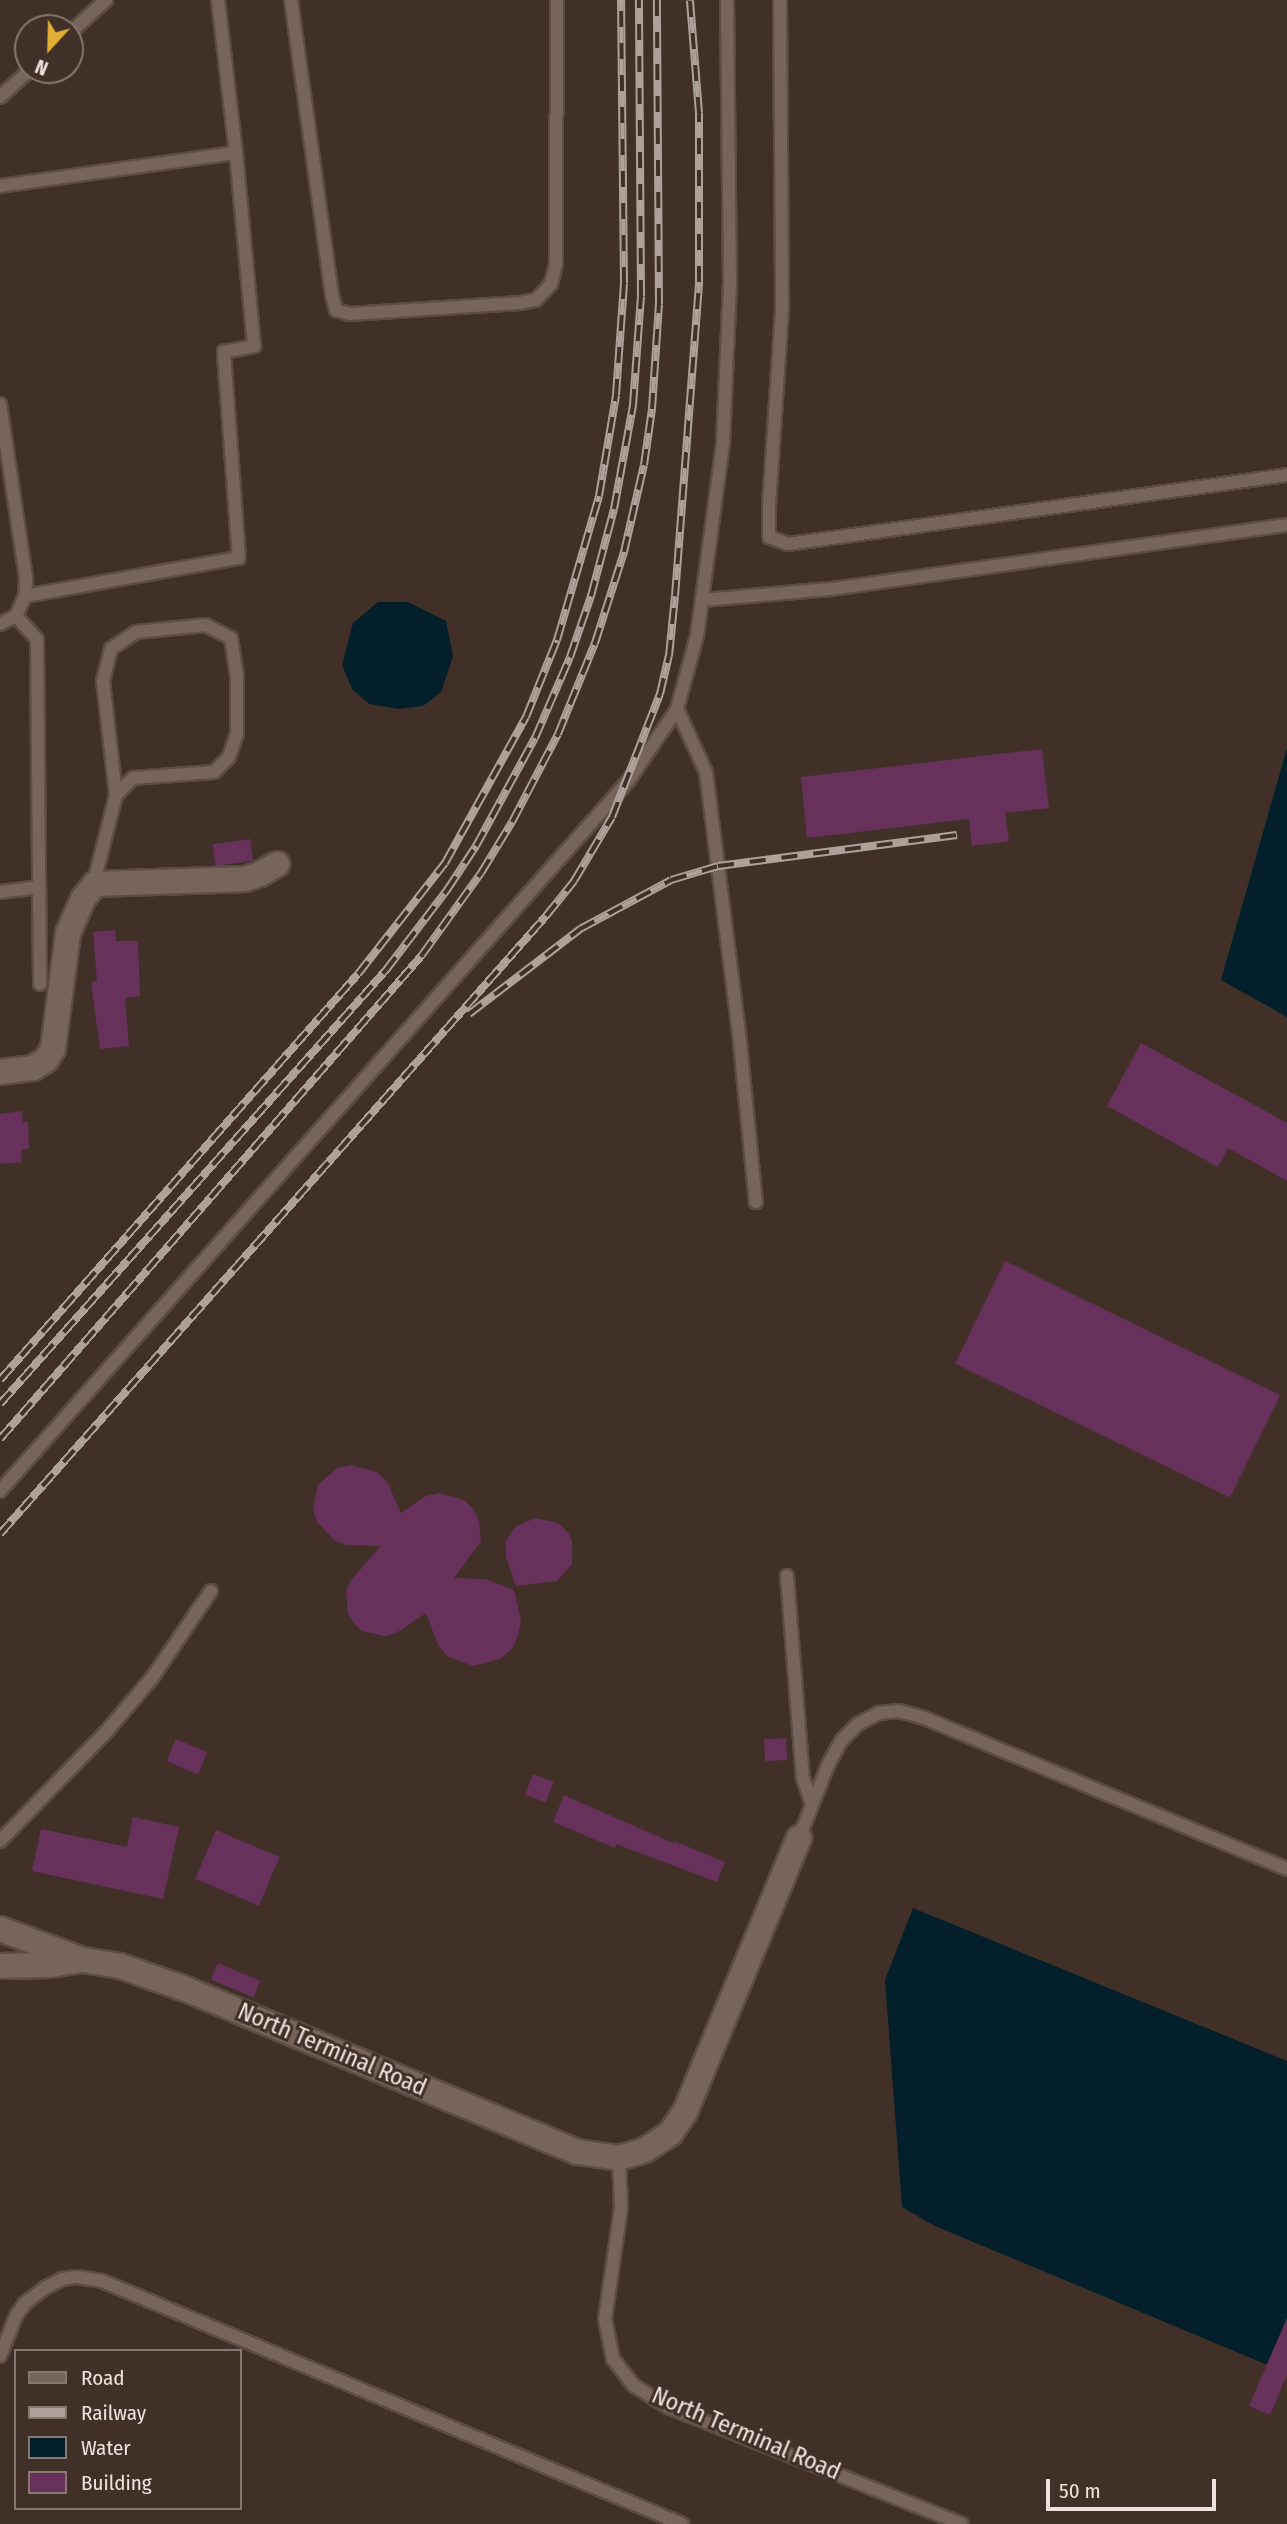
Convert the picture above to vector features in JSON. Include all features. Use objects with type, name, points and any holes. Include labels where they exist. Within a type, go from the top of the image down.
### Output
[{"type":"street","points":[[0,1072],[33,1068],[46,1060],[53,1049],[68,933],[83,899],[93,886],[109,882],[244,879],[277,864]]},
{"type":"street","name":"North Terminal Road","points":[[0,1929],[83,1960],[120,1966],[188,1990],[578,2152],[619,2158],[645,2150],[670,2134],[685,2112],[799,1838]]},
{"type":"street","name":"North Terminal Road","points":[[0,1966],[51,1965],[83,1960]]},
{"type":"lane","points":[[84,20],[106,0]]},
{"type":"lane","points":[[25,596],[239,558],[224,352],[254,346],[218,0]]},
{"type":"lane","points":[[291,0],[332,295],[336,310],[349,314],[520,303],[536,300],[551,284],[556,264],[557,0]]},
{"type":"lane","points":[[0,1491],[629,780],[677,709],[689,674],[703,600],[723,443],[730,284],[727,0]]},
{"type":"lane","points":[[780,0],[782,310],[768,506],[769,537],[788,544],[1287,475]]},
{"type":"lane","points":[[0,97],[14,84]]},
{"type":"lane","points":[[0,186],[236,153]]},
{"type":"lane","points":[[0,404],[26,579],[25,596],[16,616],[0,624]]},
{"type":"lane","points":[[703,600],[831,589],[1287,525]]},
{"type":"lane","points":[[16,616],[37,639],[40,984]]},
{"type":"lane","points":[[93,886],[116,795],[103,681],[111,649],[136,632],[205,625],[232,638],[237,676],[237,734],[229,757],[214,772],[133,778],[116,795]]},
{"type":"lane","points":[[677,709],[706,772],[740,1043],[756,1202]]},
{"type":"lane","points":[[0,892],[39,887]]},
{"type":"lane","points":[[787,1576],[803,1778],[812,1804]]},
{"type":"lane","points":[[0,1841],[106,1732],[177,1644],[211,1591]]},
{"type":"lane","points":[[799,1838],[828,1765],[842,1740],[859,1724],[880,1713],[899,1711],[922,1717],[1287,1869]]},
{"type":"lane","name":"North Terminal Road","points":[[619,2158],[621,2207],[605,2319],[613,2359],[633,2385],[668,2407],[962,2524]]},
{"type":"lane","points":[[0,2356],[16,2316],[25,2303],[45,2288],[62,2279],[77,2277],[102,2281],[682,2524]]},
{"type":"water","points":[[378,602],[408,602],[446,621],[453,656],[441,692],[423,706],[399,709],[369,704],[352,689],[342,665],[353,623]]},
{"type":"water","points":[[1287,748],[1287,1017],[1221,980]]},
{"type":"water","points":[[913,1908],[1287,2061],[1287,2373],[935,2226],[902,2207],[885,1980]]},
{"type":"building","points":[[1042,749],[1049,808],[1005,813],[1009,841],[972,846],[969,819],[807,838],[801,777]]},
{"type":"building","points":[[250,839],[253,861],[215,866],[212,844]]},
{"type":"building","points":[[115,930],[116,941],[138,941],[140,996],[125,998],[129,1046],[100,1049],[91,982],[97,981],[93,932]]},
{"type":"building","points":[[1141,1043],[1287,1123],[1287,1181],[1228,1148],[1218,1167],[1107,1106]]},
{"type":"building","points":[[22,1111],[23,1122],[28,1122],[29,1148],[21,1150],[22,1162],[0,1164],[0,1114]]},
{"type":"building","points":[[1005,1261],[1280,1395],[1230,1498],[955,1363]]},
{"type":"building","points":[[350,1465],[377,1472],[387,1482],[401,1513],[426,1496],[439,1493],[464,1500],[473,1509],[479,1521],[481,1541],[454,1578],[485,1579],[514,1590],[521,1621],[518,1636],[512,1649],[500,1659],[473,1666],[447,1656],[438,1645],[426,1613],[396,1633],[385,1636],[362,1631],[354,1623],[348,1614],[346,1591],[351,1580],[381,1546],[346,1545],[334,1540],[317,1522],[313,1509],[318,1485],[337,1468]]},
{"type":"building","points":[[535,1518],[558,1523],[567,1531],[572,1541],[572,1564],[557,1581],[516,1586],[506,1557],[506,1541],[515,1527]]},
{"type":"building","points":[[786,1738],[787,1760],[765,1761],[764,1739]]},
{"type":"building","points":[[176,1739],[207,1752],[198,1774],[167,1761]]},
{"type":"building","points":[[533,1774],[554,1782],[546,1802],[525,1795]]},
{"type":"building","points":[[564,1795],[673,1843],[674,1841],[725,1862],[717,1882],[616,1844],[615,1848],[553,1822]]},
{"type":"building","points":[[133,1817],[179,1827],[163,1899],[32,1871],[41,1829],[127,1847]]},
{"type":"building","points":[[216,1830],[280,1857],[259,1906],[195,1879]]},
{"type":"building","points":[[218,1963],[260,1981],[253,1998],[211,1980]]},
{"type":"building","points":[[1287,2318],[1287,2375],[1270,2415],[1249,2406]]},
{"type":"railway","points":[[0,1380],[358,974],[445,863],[526,717],[557,640],[599,496],[616,395],[624,283],[621,0]]},
{"type":"railway","points":[[0,1404],[386,970],[447,890],[476,846],[535,738],[570,657],[591,596],[614,509],[633,405],[641,296],[639,0]]},
{"type":"railway","points":[[0,1439],[422,955],[481,873],[512,822],[558,734],[595,643],[624,552],[644,465],[652,409],[659,304],[657,0]]},
{"type":"railway","points":[[0,1534],[546,916],[574,881],[612,817],[660,694],[669,656],[675,596],[699,282],[699,113],[690,0]]},
{"type":"railway","points":[[469,1014],[580,929],[671,880],[718,866],[957,835]]}]
